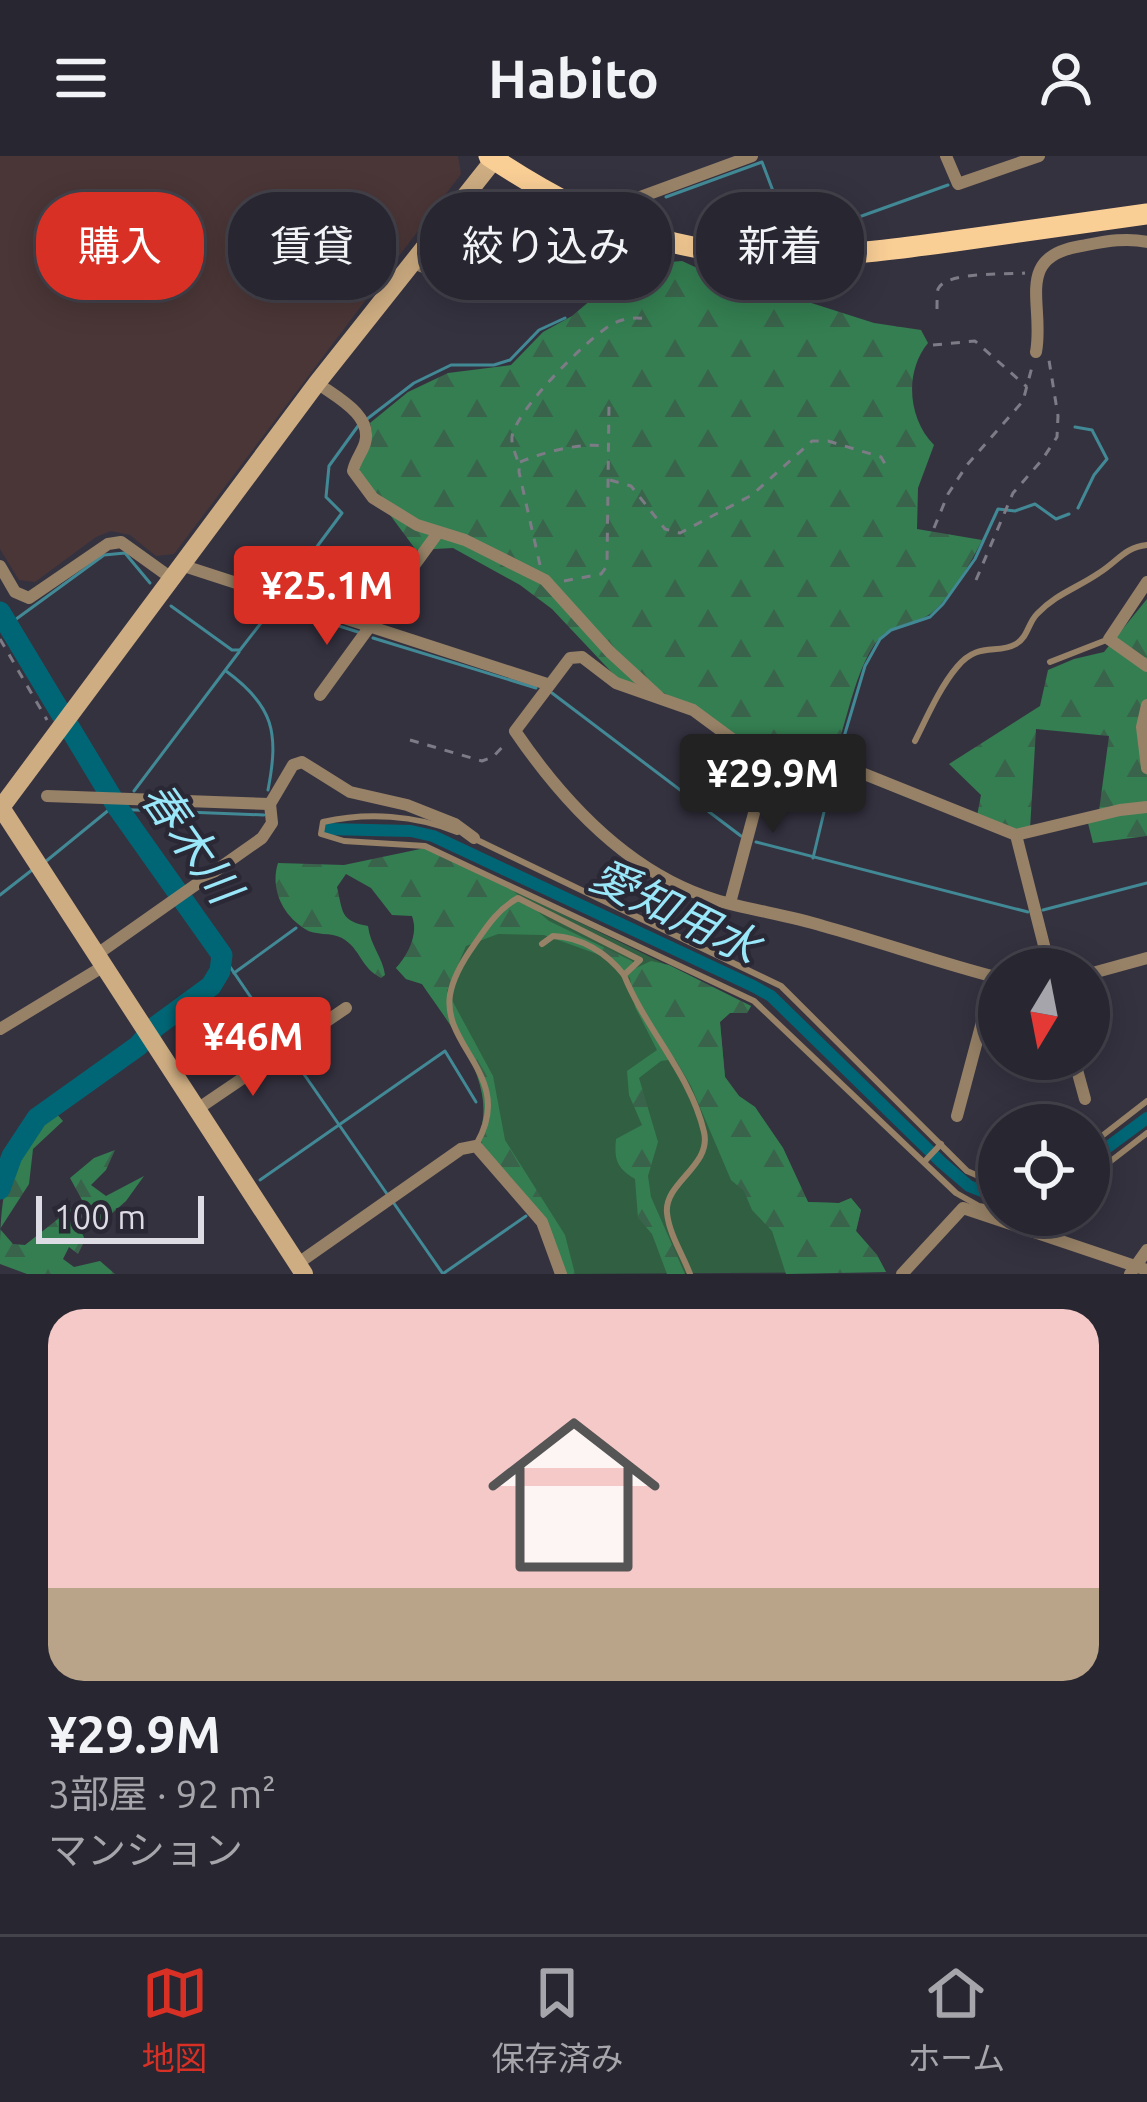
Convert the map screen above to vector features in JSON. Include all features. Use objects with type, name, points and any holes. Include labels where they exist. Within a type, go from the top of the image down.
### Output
[{"type":"main road","points":[[493,157],[569,204],[619,227],[687,246],[750,256],[855,255],[1147,214]]},
{"type":"street","points":[[654,192],[752,156]]},
{"type":"street","points":[[946,156],[958,184],[1039,156]]},
{"type":"street","points":[[493,157],[317,383],[74,713],[53,730],[0,808],[301,1269],[461,1149],[476,1146],[542,1222],[561,1274]]},
{"type":"street","points":[[1036,352],[1038,273],[1054,251],[1122,240],[1147,242]]},
{"type":"street","points":[[410,262],[420,266]]},
{"type":"street","points":[[317,383],[357,412],[365,424],[366,441],[355,462],[354,477],[373,498],[437,534],[465,540],[546,581],[659,698]]},
{"type":"street","points":[[320,695],[437,534]]},
{"type":"street","points":[[0,566],[15,592],[29,598],[107,544],[121,542],[179,573],[547,684]]},
{"type":"street","points":[[1147,582],[1109,639],[1147,666]]},
{"type":"street","points":[[978,972],[730,903],[664,877],[606,837],[554,784],[515,731],[570,658],[582,657],[616,683],[693,710],[736,741],[769,757],[812,752],[1016,835],[1120,809],[1147,807]]},
{"type":"street","points":[[1147,705],[1142,727],[1147,768]]},
{"type":"street","points":[[730,903],[769,757]]},
{"type":"street","points":[[0,1029],[262,838],[272,823],[270,804],[293,765],[302,762],[350,792],[407,805],[454,824],[474,838]]},
{"type":"street","points":[[46,796],[270,804]]},
{"type":"street","points":[[1016,835],[1045,948]]},
{"type":"street","points":[[1110,968],[1147,958]]},
{"type":"street","points":[[196,1110],[346,1008]]},
{"type":"street","points":[[957,1116],[978,1041]]},
{"type":"street","points":[[1079,1080],[1084,1099]]},
{"type":"street","points":[[902,1274],[963,1208],[1138,1270],[1147,1250]]},
{"type":"lane","points":[[915,741],[956,668],[969,656],[1022,641],[1031,620],[1060,593],[1097,575],[1125,551],[1147,545]]},
{"type":"lane","points":[[1050,662],[1109,639]]},
{"type":"lane","points":[[978,1176],[967,1171],[782,986],[432,821],[323,822],[321,834],[344,842],[425,846],[754,1000],[924,1162],[966,1200],[978,1204]]},
{"type":"lane","points":[[476,1146],[488,1116],[488,1095],[452,1018],[449,997],[461,963],[494,915],[514,899],[522,899],[640,960],[624,975]]},
{"type":"lane","points":[[542,944],[553,936],[575,939],[607,956],[624,975],[648,1027],[680,1073],[705,1134],[704,1149],[671,1194],[667,1210],[690,1274]]},
{"type":"lane","points":[[1110,1130],[1147,1101]]},
{"type":"lane","points":[[1110,1162],[1147,1133]]},
{"type":"lane","points":[[924,1162],[941,1144]]},
{"type":"path","points":[[937,309],[938,287],[943,282],[970,275],[1038,273]]},
{"type":"path","points":[[609,404],[606,570],[546,581],[513,445],[514,431],[544,389],[610,325],[637,317],[647,320]]},
{"type":"path","points":[[976,580],[1012,493],[1057,437],[1047,347],[1039,336]]},
{"type":"path","points":[[933,346],[975,341],[1027,387]]},
{"type":"path","points":[[934,529],[955,482],[1023,401],[1036,352]]},
{"type":"path","points":[[610,480],[631,486],[664,530],[680,533],[752,495],[812,441],[828,441],[881,457],[888,469]]},
{"type":"path","points":[[520,462],[593,445],[610,448]]},
{"type":"path","points":[[0,639],[53,730]]},
{"type":"path","points":[[410,740],[482,761],[493,757],[515,731]]},
{"type":"shaded area","points":[[0,156],[458,156],[461,174],[447,192],[420,192],[420,228],[396,260],[396,192],[228,192],[228,300],[366,300],[174,554],[156,556],[130,535],[111,531],[35,582],[19,580],[0,549]]},
{"type":"green space","points":[[672,262],[696,267],[696,300],[802,300],[874,323],[921,330],[928,343],[912,381],[914,409],[934,445],[918,488],[917,529],[982,540],[958,582],[934,611],[877,641],[857,681],[834,755],[804,747],[780,751],[754,745],[657,689],[618,679],[552,609],[520,585],[453,548],[416,550],[359,473],[370,442],[370,423],[408,392],[448,373],[511,365],[543,332],[591,300],[672,300]]},
{"type":"green space","points":[[1147,599],[1147,836],[1093,843],[1088,823],[1099,811],[1109,736],[1036,729],[1030,829],[1016,831],[977,816],[981,795],[949,764],[1040,706],[1048,670],[1104,652]]},
{"type":"green space","points":[[425,848],[511,889],[549,921],[632,961],[636,968],[651,961],[669,965],[751,1006],[747,1013],[730,1013],[720,1022],[725,1077],[755,1107],[783,1148],[808,1202],[839,1203],[851,1198],[861,1210],[856,1231],[886,1272],[786,1274],[772,1231],[731,1180],[675,1059],[661,1061],[639,1078],[658,1142],[648,1176],[651,1197],[685,1274],[667,1274],[652,1234],[638,1218],[635,1179],[618,1163],[616,1153],[616,1139],[642,1125],[629,1095],[627,1071],[657,1050],[635,1007],[630,978],[611,959],[544,935],[498,934],[466,946],[447,991],[493,1076],[505,1140],[565,1235],[575,1274],[565,1274],[533,1205],[483,1147],[479,1135],[482,1095],[468,1055],[422,984],[406,979],[396,968],[411,944],[412,916],[392,915],[371,888],[346,874],[337,887],[347,918],[368,926],[384,969],[381,978],[342,938],[309,931],[297,923],[284,909],[277,891],[278,863],[344,865]]},
{"type":"green space","points":[[511,889],[751,1006],[747,1013],[730,1013],[720,1022],[725,1077],[755,1107],[783,1148],[808,1202],[839,1203],[851,1198],[861,1210],[856,1231],[886,1272],[565,1274],[533,1205],[483,1147],[479,1135],[482,1095],[468,1055],[422,984],[406,979],[396,968],[411,944],[412,916]]},
{"type":"green space","points":[[54,1111],[63,1121],[33,1149],[29,1184],[1,1228],[14,1159],[37,1125]]},
{"type":"green space","points":[[115,1150],[106,1170],[91,1185],[106,1196],[144,1176],[126,1201],[100,1224],[83,1216],[78,1224],[85,1240],[78,1254],[69,1247],[63,1259],[74,1267],[100,1261],[115,1274],[27,1274],[0,1264],[1,1230],[13,1244],[25,1245],[82,1200],[70,1178],[94,1158]]},
{"type":"waterway","points":[[672,195],[762,162],[792,241],[948,185]]},
{"type":"waterway","points":[[367,419],[414,383],[451,365],[494,365],[510,360],[539,330],[565,318]]},
{"type":"waterway","points":[[284,591],[342,513],[326,497],[329,466],[358,426]]},
{"type":"waterway","points":[[1075,427],[1092,430],[1107,459],[1078,508]]},
{"type":"waterway","points":[[838,757],[865,666],[880,639],[891,630],[930,617],[943,604],[975,559],[998,509],[1015,511],[1035,504],[1056,519],[1069,514]]},
{"type":"waterway","points":[[8,625],[104,555],[125,553],[150,583]]},
{"type":"waterway","points":[[171,606],[232,650],[240,650],[268,614],[283,608],[358,632]]},
{"type":"waterway","name":"春木川","points":[[0,612],[118,808],[222,955],[211,986],[155,1027],[138,1046],[37,1118],[12,1156],[0,1189]]},
{"type":"waterway","points":[[373,638],[536,688]]},
{"type":"waterway","points":[[134,791],[239,652]]},
{"type":"waterway","points":[[226,671],[254,696],[269,722],[273,752],[268,790]]},
{"type":"waterway","points":[[552,693],[741,836]]},
{"type":"waterway","points":[[813,858],[835,766]]},
{"type":"waterway","points":[[45,862],[110,809],[264,815]]},
{"type":"waterway","name":"愛知用水","points":[[327,829],[433,836],[753,986],[771,996],[941,1162],[978,1190]]},
{"type":"waterway","points":[[756,842],[1028,912]]},
{"type":"waterway","points":[[0,895],[32,870]]},
{"type":"waterway","points":[[1043,910],[1147,883]]},
{"type":"waterway","points":[[234,973],[296,928]]},
{"type":"waterway","points":[[222,955],[284,1046]]},
{"type":"waterway","points":[[260,1180],[445,1051],[476,1102]]},
{"type":"waterway","points":[[290,1054],[387,1194]]},
{"type":"waterway","name":"愛知用水","points":[[1110,1145],[1147,1118]]},
{"type":"waterway","points":[[393,1202],[443,1274]]},
{"type":"waterway","points":[[444,1273],[526,1216]]}]
